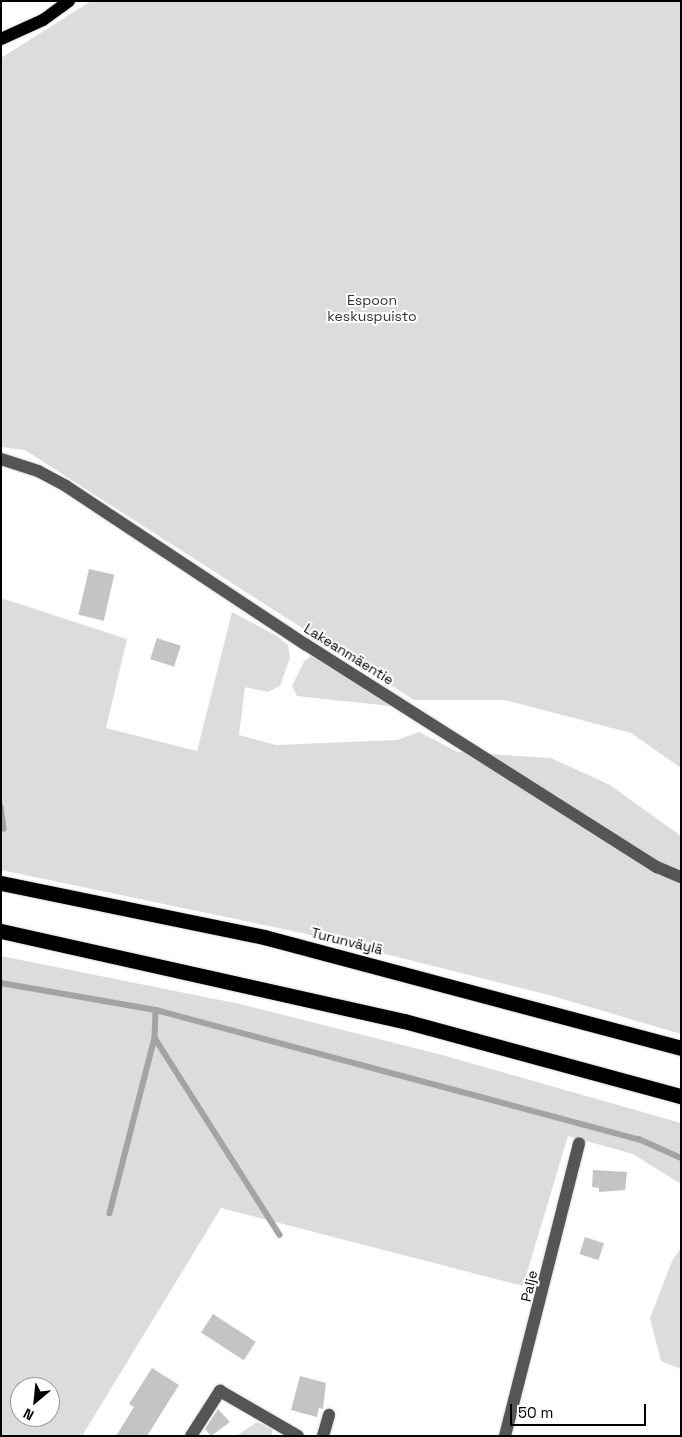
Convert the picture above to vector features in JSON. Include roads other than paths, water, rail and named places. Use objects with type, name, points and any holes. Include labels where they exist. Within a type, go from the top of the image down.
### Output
[{"type":"highway","name":"Turunväylä","points":[[1,883],[273,939],[681,1048]]},
{"type":"highway","points":[[1,931],[394,1018],[681,1096]]},
{"type":"main road","points":[[1,39],[43,20],[70,1]]},
{"type":"street","name":"Lakeanmäentie","points":[[1,459],[38,470],[66,486],[234,599],[657,867],[681,878]]},
{"type":"street","name":"Palje","points":[[505,1436],[579,1143]]},
{"type":"street","points":[[191,1436],[220,1391],[281,1431],[298,1436]]},
{"type":"street","points":[[323,1436],[329,1415]]},
{"type":"waterway","points":[[1,807],[4,829]]},
{"type":"waterway","points":[[1,983],[156,1010],[155,1038],[110,1213]]},
{"type":"waterway","points":[[156,1010],[639,1139],[681,1158]]},
{"type":"waterway","points":[[155,1038],[280,1235]]},
{"type":"park label","name":"Espoon keskuspuisto","points":[[372,308]]}]
